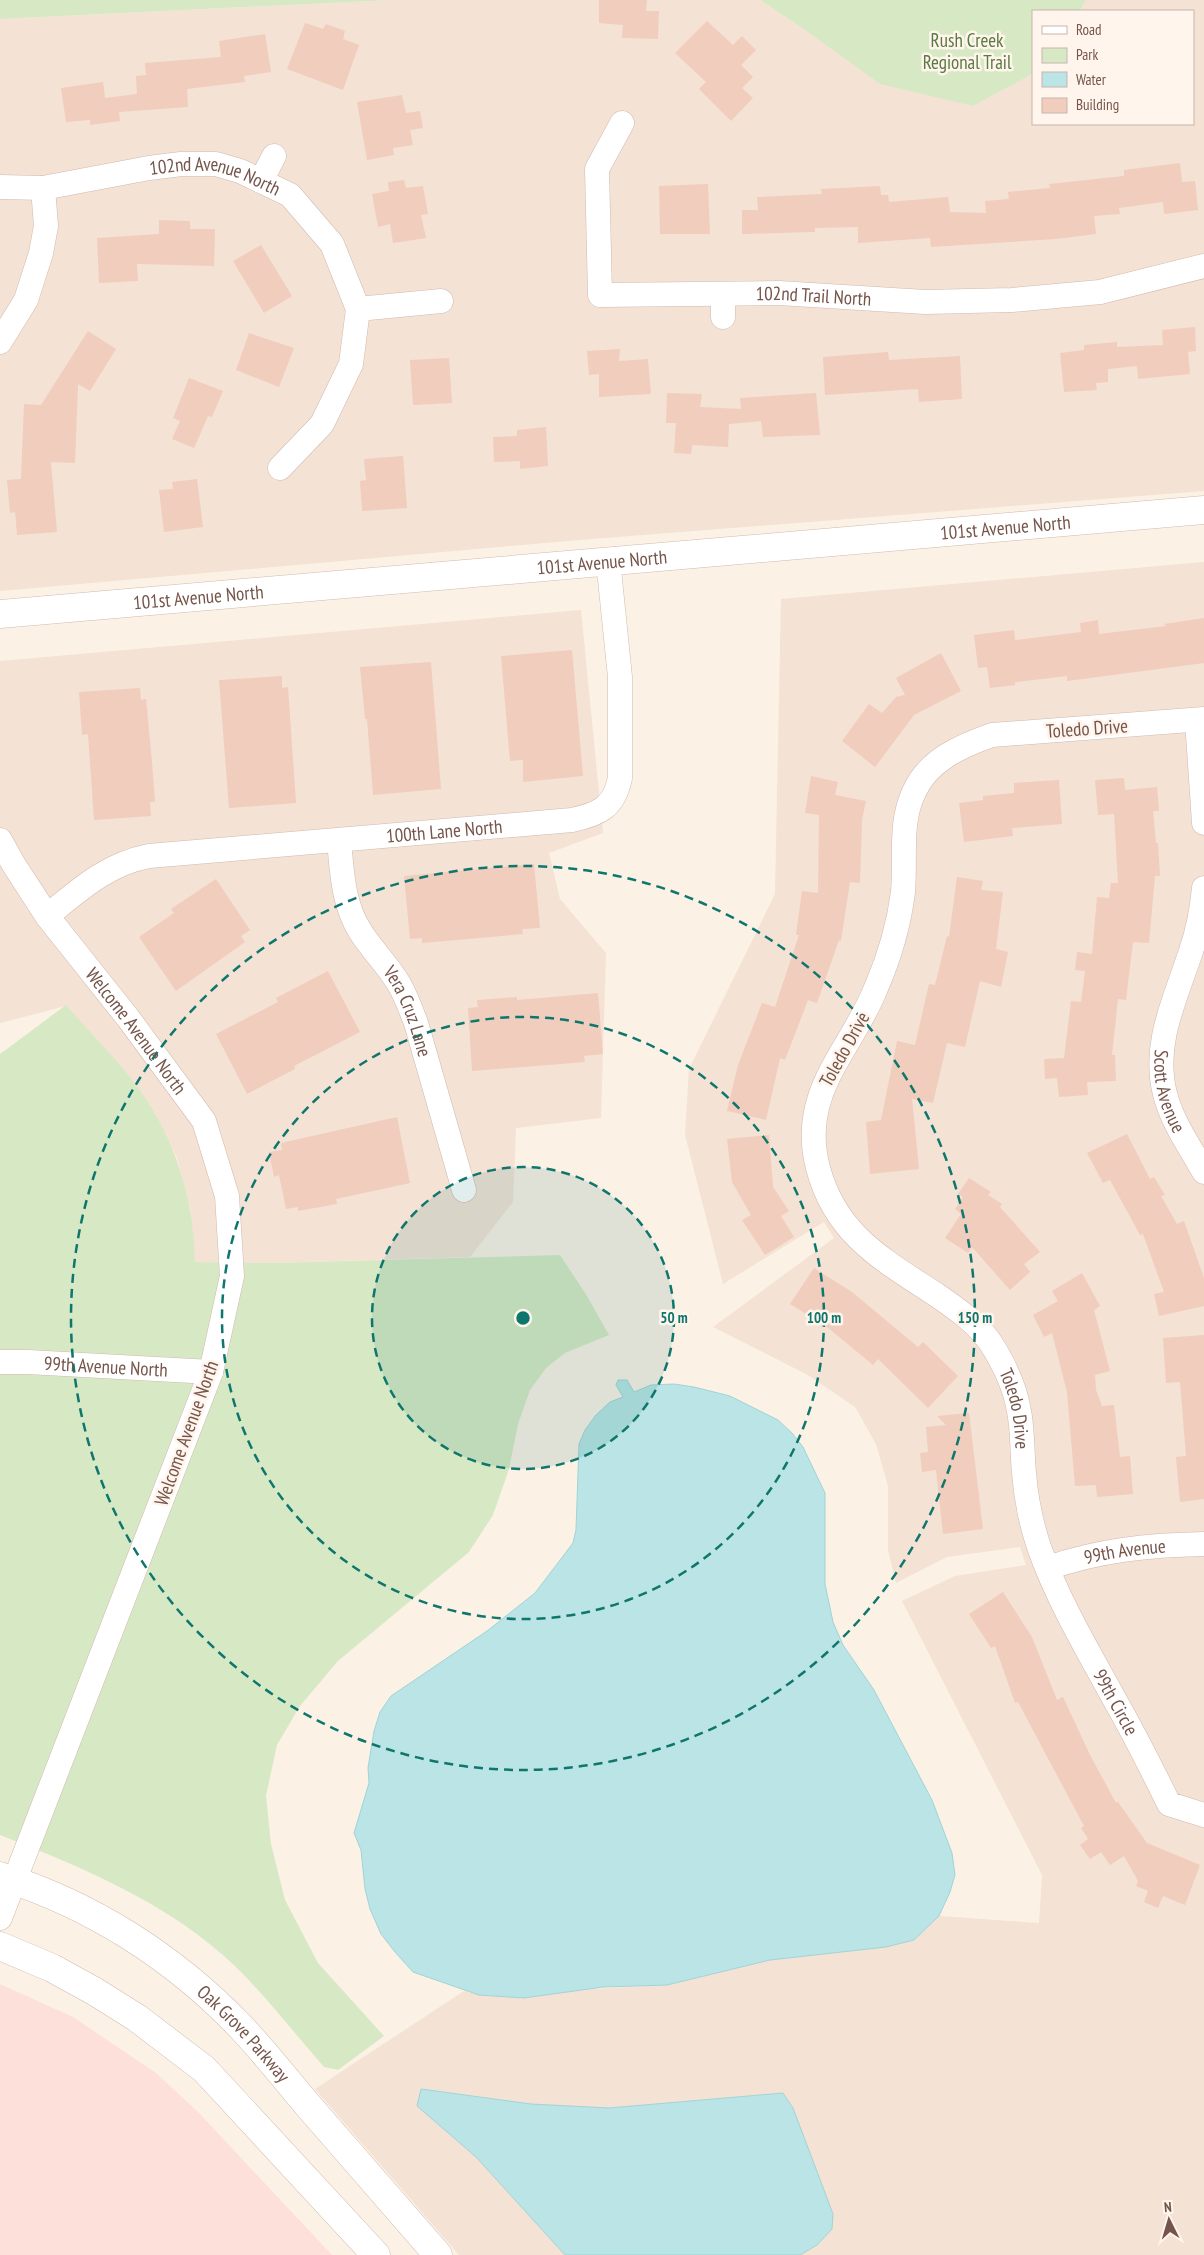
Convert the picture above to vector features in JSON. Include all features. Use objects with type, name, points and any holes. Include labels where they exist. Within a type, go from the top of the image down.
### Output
[{"type":"street","name":"102nd Trail North","points":[[622,122],[597,169],[600,295],[779,293],[926,302],[1012,300],[1100,292],[1204,266]]},
{"type":"street","points":[[261,181],[274,156]]},
{"type":"street","name":"102nd Avenue North","points":[[0,187],[43,188],[181,164],[216,164],[240,171],[290,195],[332,244],[358,309],[351,364],[322,424],[280,468]]},
{"type":"street","points":[[0,342],[26,300],[42,253],[46,226],[43,188]]},
{"type":"street","points":[[723,294],[723,318]]},
{"type":"street","points":[[358,309],[441,301]]},
{"type":"street","name":"101st Avenue North","points":[[0,614],[1204,510]]},
{"type":"street","name":"100th Lane North","points":[[47,916],[93,879],[129,860],[148,856],[572,820],[600,812],[611,803],[617,792],[620,778],[620,686],[608,560]]},
{"type":"street","points":[[1200,719],[1204,823]]},
{"type":"street","name":"Toledo Drive","points":[[1048,1568],[1032,1526],[1027,1500],[1019,1411],[1013,1387],[1001,1362],[989,1340],[972,1321],[882,1258],[842,1222],[830,1202],[817,1166],[814,1142],[815,1117],[824,1085],[831,1069],[863,1018],[888,956],[897,925],[903,891],[907,811],[914,791],[928,771],[965,744],[992,735],[1200,719]]},
{"type":"street","name":"Welcome Avenue North","points":[[0,840],[47,916],[128,1018],[204,1121],[226,1196],[232,1276],[211,1372],[8,1878],[0,1918]]},
{"type":"street","name":"Vera Cruz Lane","points":[[339,841],[343,885],[350,908],[360,930],[398,983],[410,1008],[447,1126],[464,1190]]},
{"type":"street","name":"Scott Avenue","points":[[1204,888],[1192,949],[1162,1039],[1161,1075],[1168,1104],[1204,1172]]},
{"type":"street","name":"99th Avenue North","points":[[0,1362],[211,1372]]},
{"type":"street","name":"99th Avenue","points":[[1048,1568],[1081,1556],[1113,1550],[1154,1545],[1204,1544]]},
{"type":"street","name":"99th Circle","points":[[1048,1568],[1072,1622],[1170,1804],[1204,1815]]},
{"type":"street","name":"Oak Grove Parkway","points":[[8,1878],[68,1902],[129,1935],[165,1960],[200,1989],[238,2024],[438,2255]]},
{"type":"street","points":[[0,1946],[52,1968],[94,1991],[137,2018],[204,2069],[376,2255]]},
{"type":"shaded area","points":[[392,0],[760,0],[805,30],[973,106],[1032,75],[1032,125],[1194,125],[1194,10],[1081,10],[1086,0],[1204,0],[1204,491],[579,540],[0,591],[0,19]]},
{"type":"shaded area","points":[[1204,562],[1204,2255],[459,2255],[315,2089],[464,1991],[479,1995],[667,1985],[770,1960],[886,1947],[914,1940],[939,1916],[1039,1923],[1042,1875],[902,1601],[955,1576],[1026,1565],[1020,1547],[947,1557],[896,1583],[888,1550],[888,1486],[876,1444],[855,1407],[808,1375],[713,1327],[834,1238],[824,1222],[723,1284],[685,1135],[689,1069],[775,894],[781,599]]},
{"type":"shaded area","points":[[581,610],[603,833],[549,853],[560,899],[606,953],[601,1118],[516,1128],[513,1202],[470,1257],[270,1263],[194,1262],[190,1208],[177,1158],[162,1127],[139,1089],[66,1006],[0,1023],[0,661]]},
{"type":"shaded area","points":[[0,1984],[73,2017],[156,2073],[198,2112],[332,2255],[0,2255]]},
{"type":"green space","points":[[0,0],[392,0],[0,19]]},
{"type":"green space","name":"Rush Creek Regional Trail","points":[[760,0],[1086,0],[1081,10],[1032,10],[1032,75],[973,106],[880,84]]},
{"type":"green space","points":[[66,1005],[131,1078],[163,1129],[173,1150],[187,1193],[194,1239],[195,1262],[270,1263],[560,1255],[587,1296],[609,1335],[565,1353],[546,1368],[530,1390],[518,1424],[509,1469],[493,1515],[469,1552],[338,1661],[300,1706],[277,1745],[266,1796],[271,1844],[285,1900],[318,1963],[384,2036],[338,2070],[324,2067],[271,2004],[237,1968],[184,1925],[155,1906],[125,1890],[63,1861],[0,1835],[0,1054]]},
{"type":"water","points":[[618,1380],[627,1380],[634,1392],[651,1385],[674,1384],[730,1396],[778,1420],[803,1447],[825,1493],[825,1584],[833,1622],[843,1645],[874,1690],[932,1800],[952,1853],[955,1875],[950,1892],[939,1916],[914,1940],[886,1947],[770,1960],[667,1985],[603,1987],[524,1998],[479,1995],[413,1972],[381,1934],[370,1909],[365,1889],[361,1850],[354,1833],[369,1783],[368,1768],[374,1731],[380,1712],[391,1696],[487,1631],[535,1593],[573,1543],[576,1530],[579,1444],[585,1430],[596,1415],[610,1402],[623,1397],[616,1385]]},
{"type":"water","points":[[421,2089],[531,2104],[609,2108],[783,2093],[793,2108],[833,2214],[832,2229],[817,2245],[800,2255],[565,2255],[476,2157],[417,2106]]},
{"type":"building","points":[[599,0],[647,0],[646,11],[659,11],[658,39],[622,38],[623,25],[599,23]]},
{"type":"building","points":[[707,21],[733,45],[742,36],[756,50],[741,65],[753,77],[742,88],[753,98],[731,121],[699,89],[706,82],[675,53]]},
{"type":"building","points":[[305,23],[323,29],[326,24],[345,31],[343,39],[359,45],[343,90],[287,69]]},
{"type":"building","points":[[265,34],[271,72],[244,76],[245,82],[187,89],[188,107],[119,112],[120,121],[90,125],[90,120],[66,122],[61,88],[103,82],[105,98],[137,94],[136,76],[146,75],[145,63],[221,57],[219,41]]},
{"type":"building","points":[[402,95],[406,113],[420,111],[423,128],[410,130],[413,145],[393,148],[394,155],[367,160],[357,102]]},
{"type":"building","points":[[1180,163],[1182,182],[1195,181],[1198,210],[1164,214],[1163,202],[1119,208],[1120,214],[1094,216],[1096,234],[1056,239],[931,247],[930,238],[858,243],[858,227],[815,228],[815,232],[742,234],[742,210],[758,210],[757,197],[822,194],[821,189],[880,186],[881,195],[888,195],[889,202],[948,197],[950,212],[986,213],[985,201],[1009,199],[1008,192],[1050,188],[1049,184],[1124,176],[1124,170]]},
{"type":"building","points":[[404,180],[406,188],[423,186],[428,214],[421,215],[426,238],[393,243],[390,224],[378,227],[372,194],[389,191],[388,182]]},
{"type":"building","points":[[708,184],[710,234],[660,234],[659,186]]},
{"type":"building","points":[[159,220],[190,221],[190,229],[215,229],[214,266],[137,264],[138,281],[99,283],[97,238],[159,234]]},
{"type":"building","points":[[261,245],[292,296],[264,313],[233,261]]},
{"type":"building","points":[[1195,327],[1196,351],[1188,352],[1190,374],[1138,379],[1137,366],[1108,369],[1108,382],[1096,383],[1097,390],[1064,392],[1060,353],[1084,350],[1084,345],[1117,342],[1117,347],[1163,345],[1162,330]]},
{"type":"building","points":[[88,331],[116,349],[90,391],[78,384],[75,463],[51,462],[57,532],[17,535],[15,512],[10,513],[7,480],[21,479],[24,404],[41,405]]},
{"type":"building","points":[[249,333],[294,348],[279,387],[236,370]]},
{"type":"building","points":[[620,349],[619,361],[648,359],[651,394],[599,397],[599,374],[589,375],[587,351]]},
{"type":"building","points":[[888,352],[889,360],[960,356],[962,399],[919,402],[918,389],[825,395],[823,357]]},
{"type":"building","points":[[449,358],[452,403],[413,405],[410,360]]},
{"type":"building","points":[[189,378],[223,391],[212,417],[208,416],[194,448],[172,439],[180,421],[173,418]]},
{"type":"building","points":[[667,393],[702,394],[700,407],[741,409],[740,398],[816,393],[820,435],[763,437],[761,421],[729,424],[728,447],[692,445],[691,454],[674,453],[676,423],[666,423]]},
{"type":"building","points":[[546,427],[548,466],[520,469],[520,461],[494,462],[493,437],[517,436],[517,430]]},
{"type":"building","points":[[403,456],[407,508],[362,511],[360,481],[366,480],[364,459]]},
{"type":"building","points":[[197,479],[203,527],[164,532],[159,490],[173,489],[172,482]]},
{"type":"building","points":[[1204,618],[1204,663],[1067,681],[1067,676],[1015,682],[1015,685],[990,688],[987,667],[978,668],[974,635],[1014,630],[1015,640],[1081,632],[1080,623],[1098,620],[1099,634],[1166,626],[1164,624]]},
{"type":"building","points":[[572,650],[583,776],[523,782],[523,760],[510,761],[501,656]]},
{"type":"building","points":[[941,653],[961,691],[914,715],[875,767],[842,741],[869,704],[882,713],[896,697],[905,695],[896,678]]},
{"type":"building","points":[[431,662],[441,789],[373,795],[367,719],[365,719],[360,667]]},
{"type":"building","points":[[282,676],[282,688],[288,687],[296,803],[229,808],[219,680]]},
{"type":"building","points":[[140,688],[141,700],[146,699],[152,762],[155,802],[150,802],[151,816],[94,820],[88,734],[82,735],[79,692]]},
{"type":"building","points":[[811,776],[838,782],[835,795],[866,801],[862,820],[860,883],[850,882],[841,941],[839,940],[817,1003],[808,1000],[785,1060],[780,1058],[766,1120],[727,1111],[738,1065],[762,1003],[775,1007],[799,935],[796,935],[802,891],[818,893],[819,815],[805,813]]},
{"type":"building","points":[[1124,778],[1125,790],[1157,787],[1159,811],[1153,811],[1156,843],[1158,843],[1160,876],[1155,876],[1149,943],[1133,942],[1126,1000],[1118,999],[1112,1055],[1115,1055],[1116,1081],[1087,1082],[1088,1095],[1059,1097],[1057,1078],[1045,1079],[1044,1059],[1064,1058],[1071,1001],[1081,1002],[1085,971],[1075,970],[1077,952],[1092,954],[1097,897],[1109,898],[1111,883],[1118,883],[1114,814],[1098,815],[1095,780]]},
{"type":"building","points":[[1059,780],[1062,824],[1012,828],[1013,836],[964,842],[959,803],[983,800],[983,796],[1014,793],[1014,783]]},
{"type":"building","points":[[534,864],[540,928],[522,929],[523,934],[422,943],[422,938],[410,939],[404,876]]},
{"type":"building","points":[[957,877],[983,881],[981,890],[1003,892],[996,949],[1008,952],[1001,987],[980,981],[965,1047],[947,1043],[933,1103],[912,1099],[919,1169],[870,1174],[866,1122],[881,1120],[897,1041],[915,1045],[929,984],[935,985],[947,936],[949,937]]},
{"type":"building","points":[[216,879],[250,930],[241,936],[245,942],[176,991],[139,937],[174,913],[171,909]]},
{"type":"building","points":[[328,971],[360,1032],[294,1066],[295,1069],[247,1094],[216,1034],[278,1002],[276,998]]},
{"type":"building","points":[[598,993],[603,1054],[584,1056],[585,1062],[472,1071],[468,1008],[478,1007],[477,1000],[517,997],[517,1000]]},
{"type":"building","points":[[397,1117],[410,1183],[336,1199],[337,1204],[298,1211],[298,1207],[286,1209],[279,1175],[274,1177],[269,1152],[282,1150],[281,1143]]},
{"type":"building","points":[[1127,1134],[1150,1179],[1154,1177],[1165,1195],[1161,1196],[1177,1224],[1184,1221],[1204,1278],[1204,1306],[1159,1316],[1154,1294],[1164,1292],[1143,1234],[1140,1235],[1110,1180],[1103,1183],[1087,1153]]},
{"type":"building","points":[[769,1135],[773,1187],[789,1211],[781,1216],[794,1237],[765,1255],[742,1220],[751,1215],[732,1182],[727,1139]]},
{"type":"building","points":[[969,1178],[991,1192],[988,1195],[1002,1204],[1000,1207],[1040,1252],[1024,1264],[1030,1272],[1010,1290],[972,1247],[968,1253],[945,1238],[961,1214],[955,1209],[963,1197],[958,1194]]},
{"type":"building","points":[[814,1268],[852,1292],[918,1347],[923,1342],[958,1376],[928,1408],[878,1359],[873,1365],[827,1327],[790,1304]]},
{"type":"building","points":[[1082,1273],[1100,1306],[1094,1310],[1110,1371],[1095,1375],[1096,1390],[1102,1406],[1114,1405],[1120,1457],[1130,1456],[1133,1494],[1097,1497],[1096,1485],[1075,1486],[1067,1392],[1052,1333],[1044,1337],[1033,1315],[1058,1301],[1052,1291]]},
{"type":"building","points":[[1204,1335],[1204,1499],[1180,1502],[1176,1457],[1186,1456],[1180,1382],[1166,1383],[1163,1338]]},
{"type":"building","points":[[969,1413],[983,1529],[943,1534],[936,1470],[922,1472],[920,1453],[928,1452],[926,1427],[946,1425],[937,1416]]},
{"type":"building","points":[[1003,1592],[1032,1637],[1057,1700],[1063,1697],[1090,1755],[1116,1803],[1118,1802],[1147,1843],[1200,1865],[1185,1905],[1163,1896],[1158,1908],[1144,1902],[1148,1891],[1136,1886],[1138,1881],[1124,1856],[1110,1865],[1101,1852],[1090,1859],[1080,1845],[1088,1839],[1081,1828],[1084,1826],[1018,1702],[1015,1703],[995,1646],[991,1648],[969,1614]]}]
